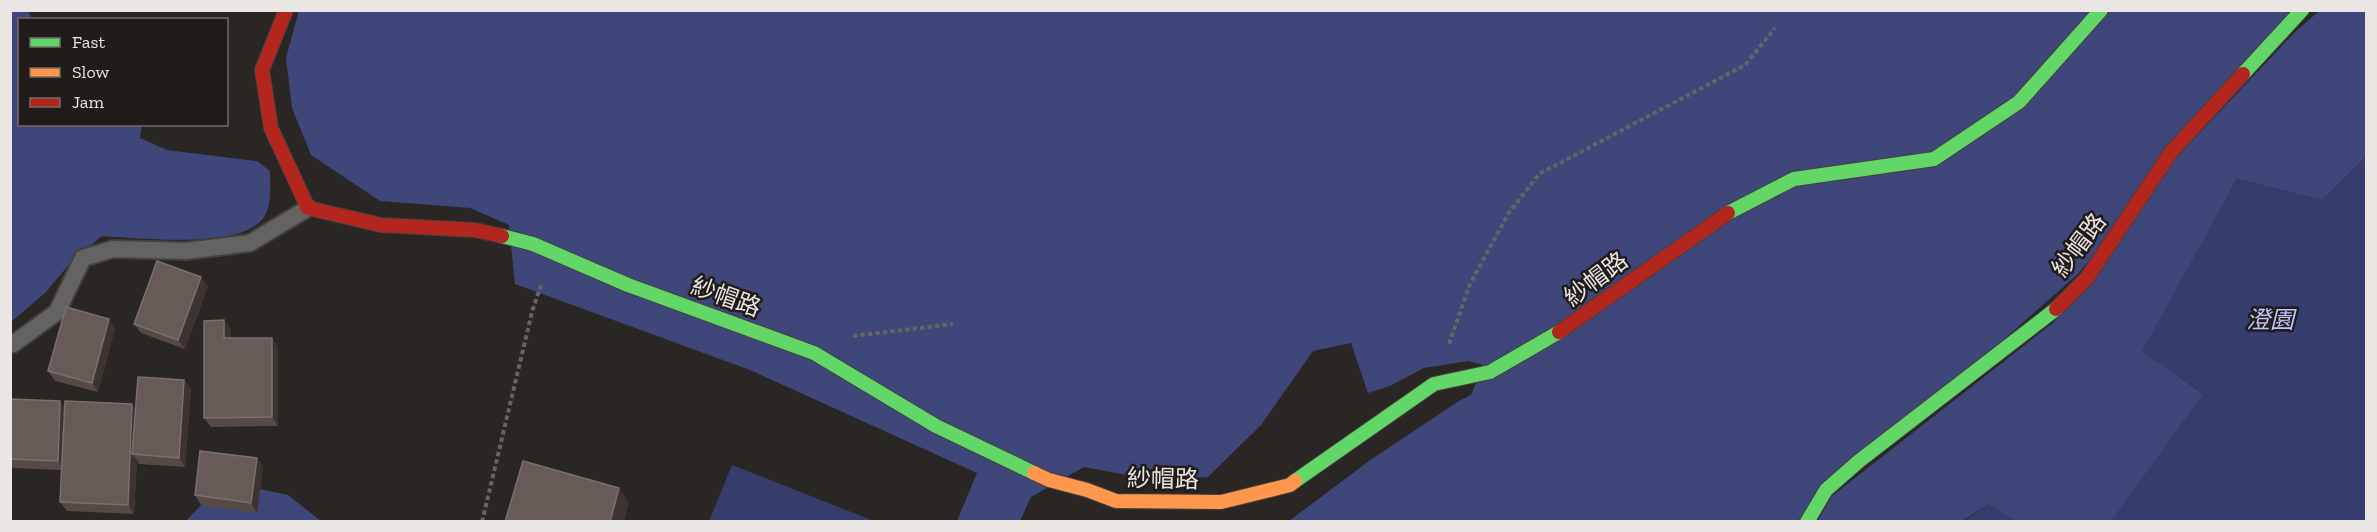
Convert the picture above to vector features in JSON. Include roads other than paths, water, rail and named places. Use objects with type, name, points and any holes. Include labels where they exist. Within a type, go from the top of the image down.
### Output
[{"type":"street","points":[[286,10],[262,70],[271,128],[308,208]]},
{"type":"street","name":"紗帽路","points":[[308,208],[381,225],[475,230],[533,244],[628,285],[814,353],[936,426],[1049,480],[1087,490],[1116,501],[1221,502],[1290,484],[1434,384],[1490,372],[1569,327],[1719,218],[1794,179],[1934,159],[2019,102],[2101,10]]},
{"type":"street","name":"紗帽路","points":[[1807,522],[1826,490],[1859,461],[2053,312],[2087,278],[2171,152],[2302,10]]},
{"type":"lane","points":[[13,344],[57,312],[83,258],[114,249],[186,252],[249,243],[308,208]]},
{"type":"park label","name":"澄園","points":[[2270,320]]}]
